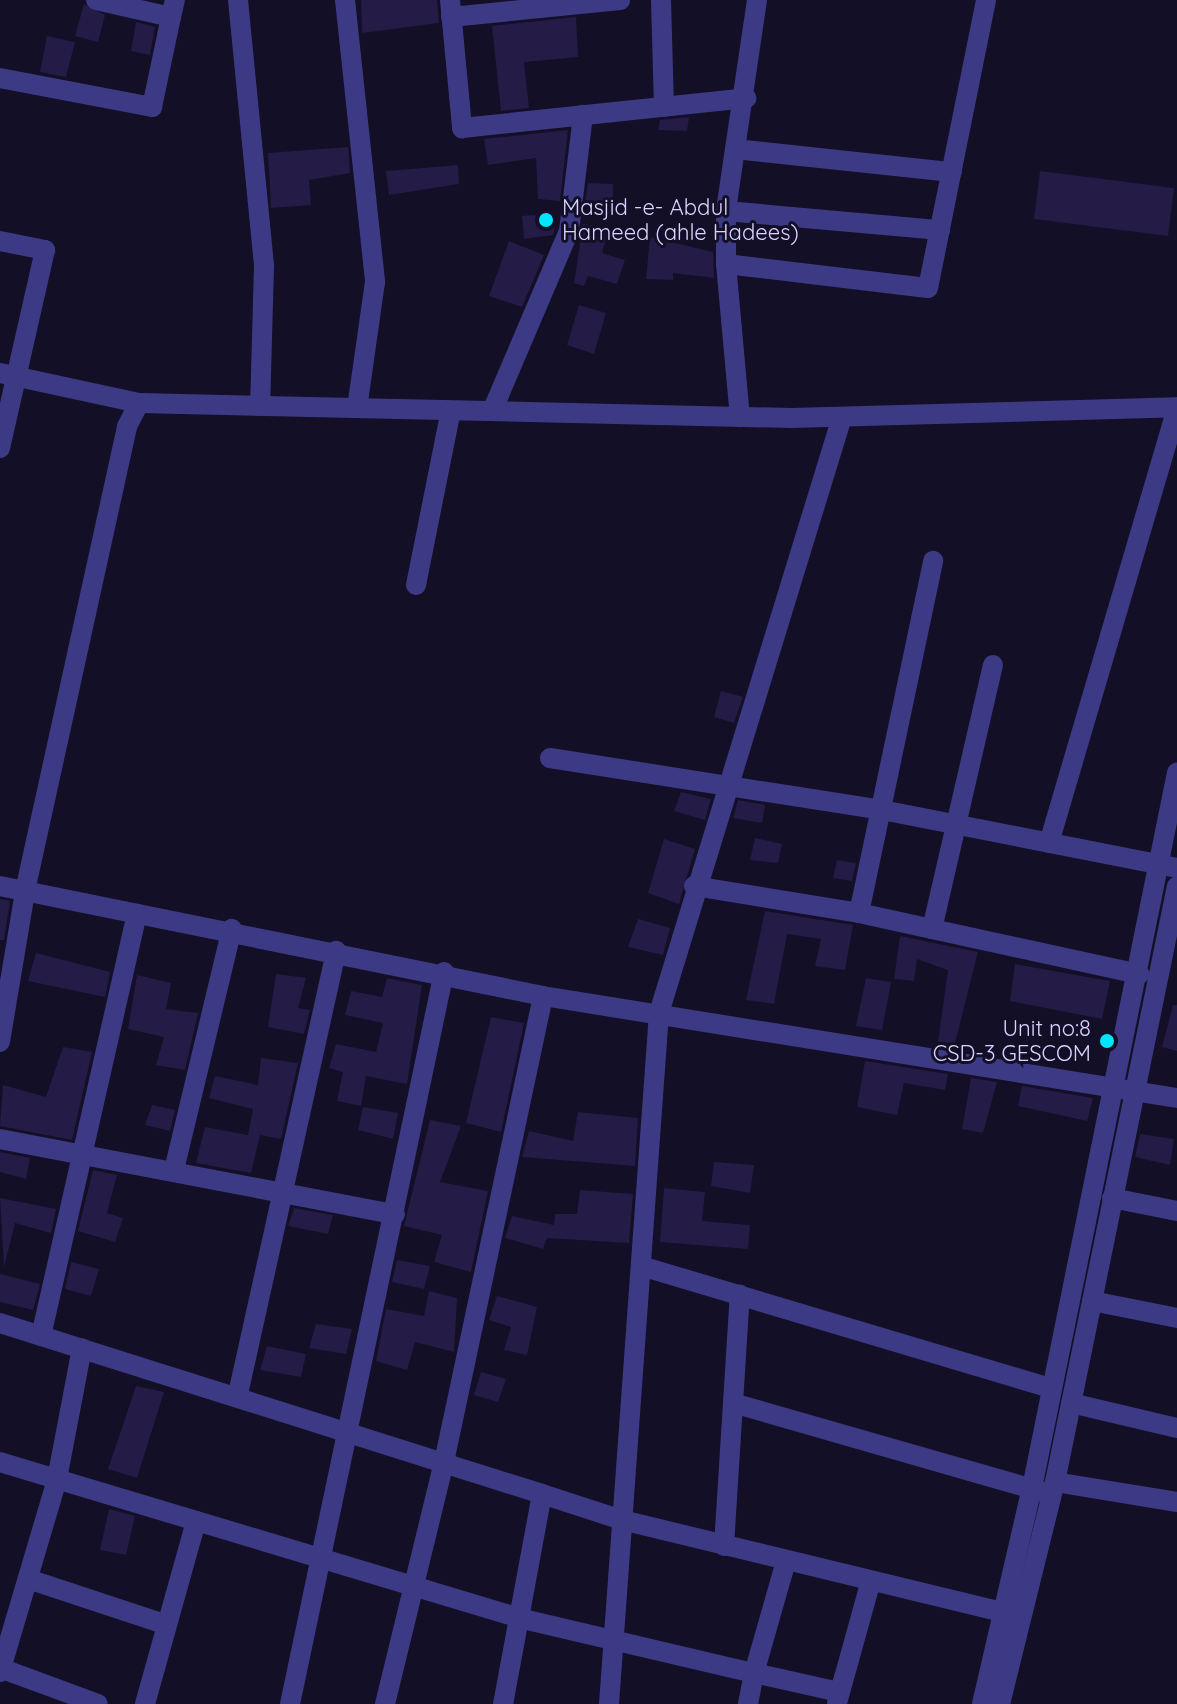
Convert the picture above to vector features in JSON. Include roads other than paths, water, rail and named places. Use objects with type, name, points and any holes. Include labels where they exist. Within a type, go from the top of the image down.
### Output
[{"type":"street","points":[[0,78],[152,107],[173,8],[96,0]]},
{"type":"street","points":[[238,0],[264,266],[260,406]]},
{"type":"street","points":[[345,0],[375,282],[357,408]]},
{"type":"street","points":[[620,0],[450,8],[462,128],[746,98]]},
{"type":"street","points":[[661,0],[664,107]]},
{"type":"street","points":[[740,417],[726,264],[726,211],[746,98],[757,0]]},
{"type":"street","points":[[726,264],[928,288],[986,0]]},
{"type":"street","points":[[493,409],[569,231],[583,115]]},
{"type":"street","points":[[735,149],[952,172]]},
{"type":"street","points":[[726,211],[940,230]]},
{"type":"street","points":[[0,241],[45,250],[9,375],[0,448]]},
{"type":"street","points":[[9,375],[139,403],[740,417],[1177,407],[1049,843]]},
{"type":"street","points":[[0,1042],[25,892],[127,427],[139,403]]},
{"type":"street","points":[[416,585],[451,410]]},
{"type":"street","points":[[609,1704],[659,1013],[694,886],[729,785],[842,417]]},
{"type":"street","points":[[859,913],[877,809],[933,561]]},
{"type":"street","points":[[932,929],[993,665]]},
{"type":"street","points":[[550,758],[877,809],[1169,867]]},
{"type":"street","points":[[1000,1704],[1046,1488],[1050,1388],[1113,1087],[1139,974],[1169,867],[1177,773]]},
{"type":"street","points":[[0,886],[137,914],[232,929],[444,972],[543,996],[1177,1098]]},
{"type":"street","points":[[694,886],[859,913],[1139,974]]},
{"type":"street","points":[[982,1704],[1002,1612],[1046,1488],[1071,1403],[1177,886]]},
{"type":"street","points":[[41,1336],[137,914]]},
{"type":"street","points":[[174,1170],[232,929]]},
{"type":"street","points":[[238,1394],[279,1188],[336,951]]},
{"type":"street","points":[[290,1704],[323,1561],[444,972]]},
{"type":"street","points":[[385,1704],[444,1462],[543,996]]},
{"type":"street","points":[[0,1139],[279,1188],[395,1214]]},
{"type":"street","points":[[1112,1198],[1177,1211]]},
{"type":"street","points":[[641,1266],[1050,1388]]},
{"type":"street","points":[[724,1546],[740,1295]]},
{"type":"street","points":[[1092,1301],[1177,1318]]},
{"type":"street","points":[[0,1323],[238,1394],[622,1520],[870,1584],[1002,1612]]},
{"type":"street","points":[[82,1348],[57,1479],[0,1669],[98,1704]]},
{"type":"street","points":[[733,1403],[1046,1488],[1177,1502]]},
{"type":"street","points":[[1071,1403],[1177,1428]]},
{"type":"street","points":[[0,1462],[523,1619],[754,1673],[838,1698],[870,1584]]},
{"type":"street","points":[[503,1704],[523,1619],[542,1494]]},
{"type":"street","points":[[145,1704],[196,1521]]},
{"type":"street","points":[[748,1704],[786,1561]]},
{"type":"street","points":[[28,1579],[167,1625]]},
{"type":"place","name":"Masjid -e- Abdul Hameed (ahle Hadees)","points":[[546,220]]},
{"type":"place","name":"Unit no:8 CSD-3 GESCOM","points":[[1107,1041]]}]
